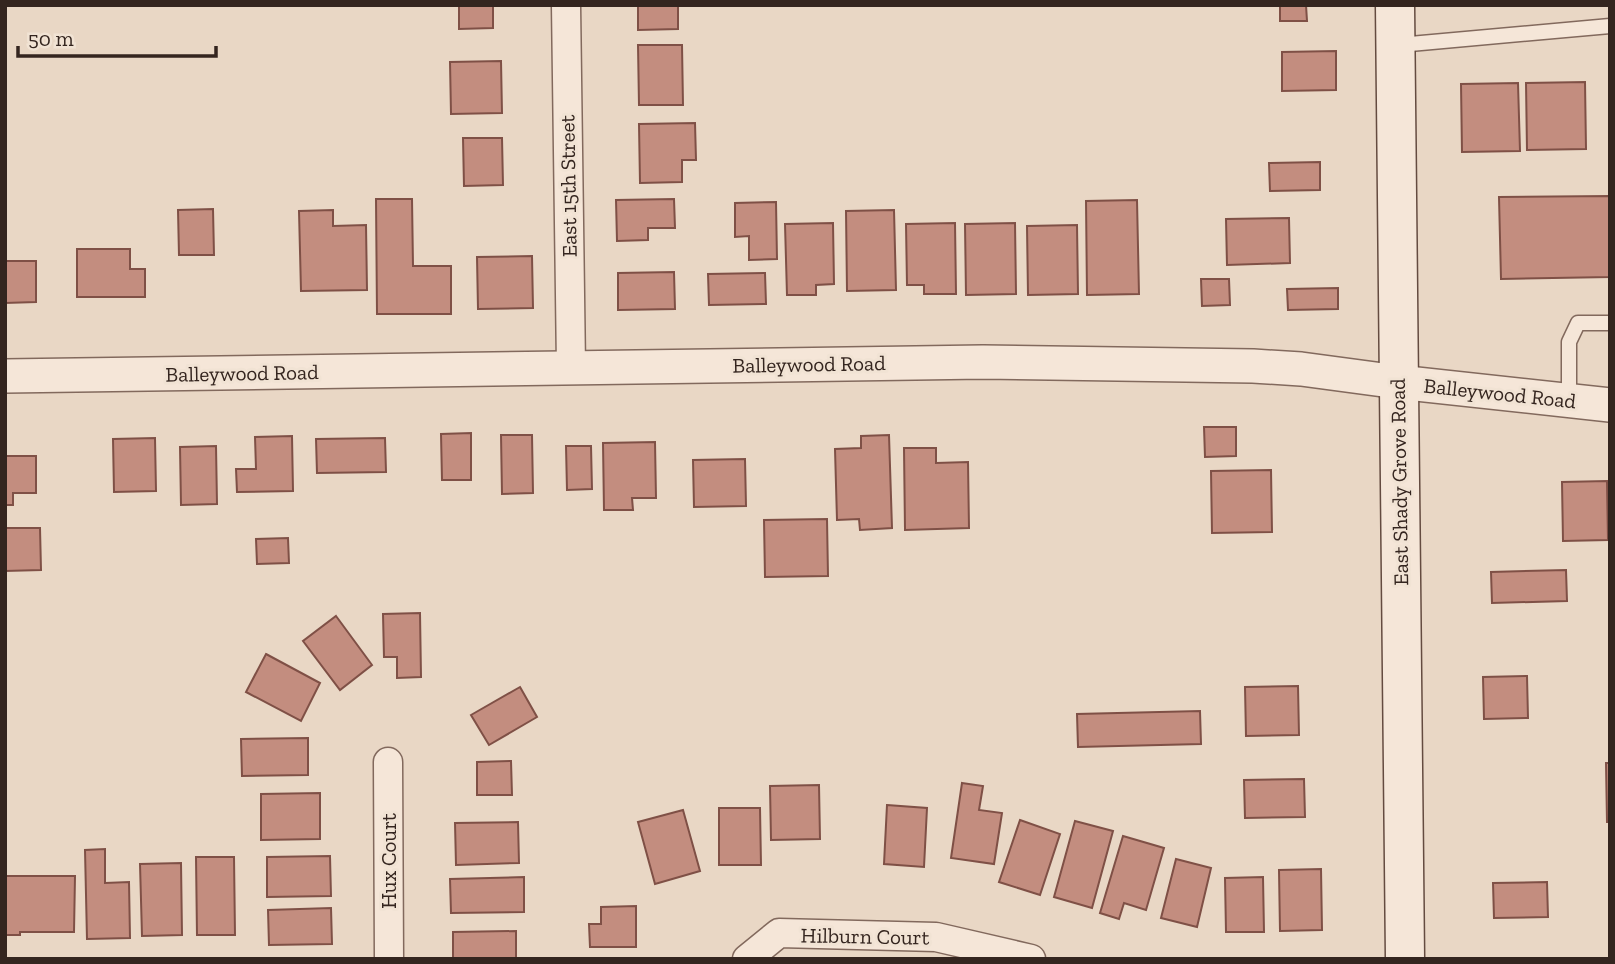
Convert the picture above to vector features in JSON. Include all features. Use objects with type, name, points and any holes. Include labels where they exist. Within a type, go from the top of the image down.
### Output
[{"type":"main road","name":"East Shady Grove Road","points":[[1395,5],[1405,959]]},
{"type":"street","name":"East 15th Street","points":[[566,5],[571,367]]},
{"type":"street","name":"Balleywood Road","points":[[5,376],[983,362],[1252,366],[1301,369],[1610,405]]},
{"type":"street","name":"Hux Court","points":[[388,762],[389,959]]},
{"type":"street","name":"Hilburn Court","points":[[747,959],[779,933],[936,937],[1031,959]]},
{"type":"lane","points":[[1395,45],[1610,26]]},
{"type":"lane","points":[[1569,401],[1569,342],[1578,323],[1610,323]]},
{"type":"building","points":[[459,5],[493,5],[493,28],[459,29]]},
{"type":"building","points":[[638,5],[678,5],[678,29],[638,30]]},
{"type":"building","points":[[1280,5],[1306,5],[1307,21],[1280,21]]},
{"type":"building","points":[[638,45],[682,45],[683,105],[639,105]]},
{"type":"building","points":[[1336,51],[1336,90],[1282,91],[1282,52]]},
{"type":"building","points":[[501,61],[502,113],[451,114],[450,62]]},
{"type":"building","points":[[1585,82],[1586,149],[1527,150],[1526,83]]},
{"type":"building","points":[[1518,83],[1520,151],[1462,152],[1461,84]]},
{"type":"building","points":[[695,123],[696,160],[682,160],[682,182],[640,183],[639,124]]},
{"type":"building","points":[[463,138],[502,138],[503,185],[464,186]]},
{"type":"building","points":[[1320,162],[1320,190],[1270,191],[1269,163]]},
{"type":"building","points":[[1610,196],[1610,277],[1501,279],[1499,197]]},
{"type":"building","points":[[376,199],[412,199],[413,266],[451,266],[451,314],[377,314]]},
{"type":"building","points":[[674,199],[675,228],[648,228],[648,240],[617,241],[616,200]]},
{"type":"building","points":[[1137,200],[1139,294],[1087,295],[1086,201]]},
{"type":"building","points":[[776,202],[777,259],[749,260],[749,236],[735,237],[735,203]]},
{"type":"building","points":[[213,209],[214,255],[179,255],[178,210]]},
{"type":"building","points":[[333,210],[333,226],[366,225],[367,290],[301,291],[299,211]]},
{"type":"building","points":[[894,210],[896,290],[847,291],[846,211]]},
{"type":"building","points":[[1289,218],[1290,263],[1227,265],[1226,219]]},
{"type":"building","points":[[833,223],[834,284],[816,285],[816,295],[787,295],[785,224]]},
{"type":"building","points":[[955,223],[956,294],[924,294],[924,285],[907,285],[906,224]]},
{"type":"building","points":[[1015,223],[1016,294],[966,295],[965,224]]},
{"type":"building","points":[[1077,225],[1078,294],[1028,295],[1027,226]]},
{"type":"building","points":[[77,249],[130,249],[130,269],[145,269],[145,297],[77,297]]},
{"type":"building","points":[[532,256],[533,308],[478,309],[477,257]]},
{"type":"building","points":[[5,261],[36,261],[36,302],[5,303]]},
{"type":"building","points":[[674,272],[675,309],[618,310],[618,273]]},
{"type":"building","points":[[765,273],[766,304],[709,305],[708,274]]},
{"type":"building","points":[[1201,279],[1229,279],[1230,305],[1202,306]]},
{"type":"building","points":[[1338,288],[1338,309],[1288,310],[1287,289]]},
{"type":"building","points":[[1204,427],[1236,427],[1236,456],[1205,457]]},
{"type":"building","points":[[471,433],[471,480],[442,480],[441,434]]},
{"type":"building","points":[[501,435],[532,435],[533,493],[502,494]]},
{"type":"building","points":[[889,435],[892,528],[860,530],[859,519],[837,520],[835,449],[861,448],[861,436]]},
{"type":"building","points":[[292,436],[293,491],[237,492],[236,469],[256,469],[255,437]]},
{"type":"building","points":[[155,438],[156,491],[114,492],[113,439]]},
{"type":"building","points":[[385,438],[386,472],[317,473],[316,439]]},
{"type":"building","points":[[655,442],[656,498],[632,498],[633,510],[604,510],[603,443]]},
{"type":"building","points":[[216,446],[217,504],[181,505],[180,447]]},
{"type":"building","points":[[566,446],[591,446],[592,489],[567,490]]},
{"type":"building","points":[[904,448],[936,448],[936,463],[968,462],[969,528],[905,530]]},
{"type":"building","points":[[5,456],[36,456],[36,493],[13,493],[13,505],[5,505]]},
{"type":"building","points":[[745,459],[746,506],[694,507],[693,460]]},
{"type":"building","points":[[1271,470],[1272,532],[1212,533],[1211,471]]},
{"type":"building","points":[[1607,481],[1608,540],[1563,541],[1562,482]]},
{"type":"building","points":[[827,519],[828,576],[765,577],[764,520]]},
{"type":"building","points":[[5,528],[40,528],[41,570],[5,571]]},
{"type":"building","points":[[288,538],[289,563],[257,564],[256,539]]},
{"type":"building","points":[[1566,570],[1567,601],[1492,603],[1491,572]]},
{"type":"building","points":[[420,613],[421,677],[397,678],[397,657],[384,657],[383,614]]},
{"type":"building","points":[[336,616],[372,665],[340,690],[303,641]]},
{"type":"building","points":[[266,654],[320,683],[301,721],[246,692]]},
{"type":"building","points":[[1527,676],[1528,718],[1484,719],[1483,677]]},
{"type":"building","points":[[1298,686],[1299,735],[1246,736],[1245,687]]},
{"type":"building","points":[[520,687],[537,717],[489,745],[471,715]]},
{"type":"building","points":[[1200,711],[1201,744],[1078,747],[1077,714]]},
{"type":"building","points":[[308,738],[308,775],[242,776],[241,739]]},
{"type":"building","points":[[511,761],[512,795],[477,795],[477,762]]},
{"type":"building","points":[[1606,763],[1610,763],[1610,822],[1607,822]]},
{"type":"building","points":[[1304,779],[1305,817],[1245,818],[1244,780]]},
{"type":"building","points":[[962,783],[983,786],[979,810],[1002,813],[994,864],[951,858]]},
{"type":"building","points":[[819,785],[820,839],[771,840],[770,786]]},
{"type":"building","points":[[320,793],[320,839],[261,840],[261,794]]},
{"type":"building","points":[[887,805],[927,808],[924,867],[884,864]]},
{"type":"building","points":[[719,808],[760,808],[761,865],[719,865]]},
{"type":"building","points":[[683,810],[700,871],[655,884],[638,822]]},
{"type":"building","points":[[1020,820],[1060,834],[1040,895],[999,882]]},
{"type":"building","points":[[1075,821],[1113,831],[1092,908],[1054,897]]},
{"type":"building","points":[[518,822],[519,863],[456,865],[455,823]]},
{"type":"building","points":[[1123,836],[1164,848],[1146,910],[1124,903],[1119,919],[1100,913]]},
{"type":"building","points":[[105,849],[105,883],[129,882],[130,938],[87,939],[85,850]]},
{"type":"building","points":[[330,856],[331,896],[267,897],[267,857]]},
{"type":"building","points":[[196,857],[234,857],[235,935],[197,935]]},
{"type":"building","points":[[1176,859],[1211,868],[1197,927],[1161,918]]},
{"type":"building","points":[[181,863],[182,935],[142,936],[140,864]]},
{"type":"building","points":[[1321,869],[1322,930],[1280,931],[1279,870]]},
{"type":"building","points":[[5,876],[75,876],[74,932],[20,932],[20,935],[5,935]]},
{"type":"building","points":[[524,877],[524,912],[451,913],[450,879]]},
{"type":"building","points":[[1263,877],[1264,932],[1226,932],[1225,878]]},
{"type":"building","points":[[1547,882],[1548,917],[1494,918],[1493,883]]},
{"type":"building","points":[[636,906],[636,947],[590,947],[589,924],[601,924],[601,907]]},
{"type":"building","points":[[331,908],[332,944],[269,945],[268,910]]},
{"type":"building","points":[[516,931],[516,959],[453,959],[453,932]]}]
